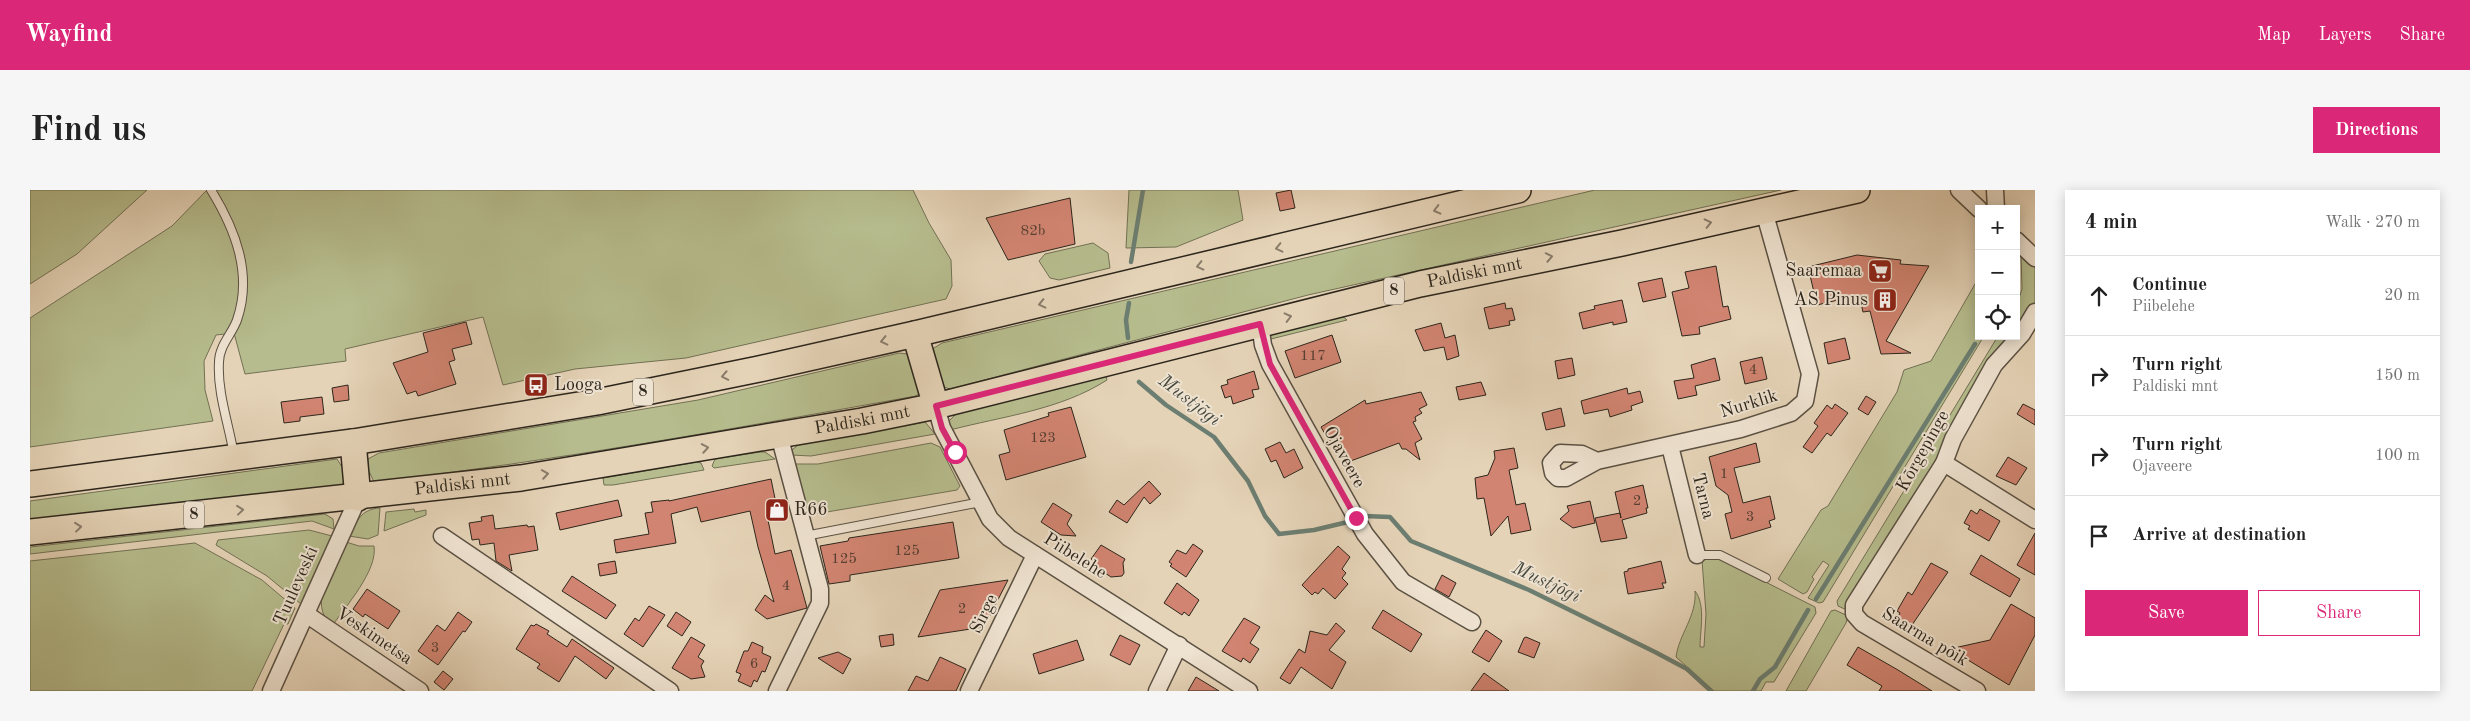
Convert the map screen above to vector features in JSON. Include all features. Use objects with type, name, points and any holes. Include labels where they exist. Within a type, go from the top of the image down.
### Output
[{"type":"main road","name":"8","points":[[30,484],[353,442],[597,402],[759,369],[915,334],[1518,190]]},
{"type":"main road","name":"Paldiski mnt","points":[[30,532],[358,498],[521,478],[779,435],[936,406],[1420,284],[1857,190]]},
{"type":"main road","points":[[915,334],[936,406]]},
{"type":"main road","points":[[353,442],[358,498]]},
{"type":"street","points":[[1959,190],[1976,205]]},
{"type":"street","points":[[1995,190],[1996,205]]},
{"type":"street","name":"Nurklik","points":[[1597,461],[1741,429],[1791,413],[1805,400],[1810,374],[1764,211]]},
{"type":"street","points":[[2020,244],[2035,258]]},
{"type":"street","name":"Kõrgepinge","points":[[1854,614],[1859,596],[1944,463],[1954,438],[1994,365],[2022,334],[2035,312]]},
{"type":"street","name":"Ojaveere","points":[[1260,324],[1270,364],[1365,534],[1402,582],[1472,622]]},
{"type":"street","name":"Piibelehe","points":[[936,406],[942,428],[981,502],[990,518],[1009,538],[1249,691]]},
{"type":"street","points":[[777,691],[820,603],[820,589],[779,435]]},
{"type":"street","name":"Tarna","points":[[1670,446],[1697,555]]},
{"type":"street","points":[[1944,463],[2035,520]]},
{"type":"street","name":"Tuuleveski","points":[[271,691],[358,498]]},
{"type":"street","points":[[442,536],[670,691]]},
{"type":"street","name":"Sirge","points":[[969,691],[1035,555]]},
{"type":"street","name":"Veskimetsa","points":[[306,614],[420,691]]},
{"type":"street","name":"Saarma põik","points":[[1854,614],[1862,623],[1977,691]]},
{"type":"street","points":[[1156,691],[1179,645]]},
{"type":"lane","points":[[211,190],[228,218],[237,241],[241,267],[242,303],[236,322],[219,359],[218,387],[226,408],[234,457]]},
{"type":"lane","points":[[805,536],[981,502]]},
{"type":"lane","points":[[1697,555],[1720,554],[1766,578]]},
{"type":"green space","points":[[30,190],[147,190],[77,254],[30,284]]},
{"type":"green space","points":[[207,190],[913,190],[929,223],[951,260],[952,286],[946,299],[686,358],[575,369],[503,385],[483,317],[345,349],[346,361],[245,374],[234,333],[216,335],[204,361],[205,390],[213,421],[30,447],[30,318],[172,226]]},
{"type":"green space","points":[[1129,190],[1238,190],[1243,220],[1176,247],[1126,248]]},
{"type":"green space","points":[[1595,190],[1781,190],[1308,295],[950,389],[941,386],[931,350],[942,343]]},
{"type":"green space","points":[[1093,243],[1108,253],[1110,268],[1059,280],[1050,278],[1039,261],[1045,254]]},
{"type":"green space","points":[[2021,254],[2035,268],[2035,303],[2020,327],[2020,295],[2022,289]]},
{"type":"green space","points":[[1975,284],[1975,340],[1982,340],[1823,602],[1819,603],[1808,598],[1829,565],[1823,561],[1812,577],[1814,579],[1807,592],[1803,594],[1778,579],[1821,510],[1828,506],[1897,392],[1904,370],[1931,361]]},
{"type":"green space","points":[[1342,316],[1347,320],[1267,340],[1268,335]]},
{"type":"green space","points":[[1996,340],[2012,340],[1849,611],[1838,606],[1837,601]]},
{"type":"green space","points":[[899,353],[908,354],[921,392],[916,396],[646,443],[442,474],[374,482],[368,469],[368,459],[379,453],[698,400]]},
{"type":"green space","points":[[1106,376],[1107,380],[1089,390],[1051,405],[950,430],[949,421],[956,414]]},
{"type":"green space","points":[[925,422],[935,434],[811,456],[791,455],[792,450],[798,445]]},
{"type":"green space","points":[[931,443],[940,447],[960,486],[957,490],[809,515],[794,464],[818,464]]},
{"type":"green space","points":[[765,452],[775,459],[714,468],[712,466],[715,459]]},
{"type":"green space","points":[[337,459],[344,470],[345,481],[341,486],[30,520],[30,501]]},
{"type":"green space","points":[[697,462],[701,463],[704,470],[604,485],[603,478]]},
{"type":"green space","points":[[380,508],[378,535],[368,539],[349,536],[364,513]]},
{"type":"green space","points":[[414,509],[415,512],[426,510],[426,515],[384,531],[386,512]]},
{"type":"green space","points":[[325,514],[333,519],[334,529],[312,521],[30,554],[30,547]]},
{"type":"green space","points":[[309,530],[332,536],[301,604],[267,576],[216,545],[218,540]]},
{"type":"green space","points":[[346,542],[359,546],[374,546],[374,556],[360,588],[332,626],[325,617],[322,595],[329,573]]},
{"type":"green space","points":[[195,543],[262,580],[295,608],[288,624],[284,624],[252,691],[30,691],[30,561]]},
{"type":"green space","points":[[1718,558],[1815,607],[1816,613],[1774,682],[1766,682],[1761,691],[1714,691],[1676,657],[1691,617],[1695,591],[1700,603],[1702,618],[1700,647],[1704,647],[1706,614],[1702,560]]},
{"type":"green space","points":[[1835,610],[1848,616],[1846,623],[1806,691],[1786,691],[1831,611]]},
{"type":"building","points":[[1291,190],[1295,208],[1280,211],[1276,193]]},
{"type":"building","points":[[1070,198],[1075,244],[1008,260],[986,218]]},
{"type":"building","name":"AS Pinus","points":[[1857,255],[1901,260],[1900,264],[1929,266],[1886,341],[1911,353],[1881,354],[1870,311],[1863,312],[1859,295],[1817,305],[1808,267]]},
{"type":"building","points":[[1716,266],[1723,307],[1728,306],[1731,319],[1699,327],[1700,334],[1682,336],[1672,292],[1689,288],[1685,272]]},
{"type":"building","points":[[1662,278],[1666,297],[1643,302],[1638,283]]},
{"type":"building","points":[[1622,300],[1627,322],[1613,325],[1613,322],[1583,329],[1579,313],[1595,309],[1594,306]]},
{"type":"building","points":[[1505,303],[1506,309],[1512,308],[1515,320],[1509,321],[1510,325],[1489,329],[1484,308]]},
{"type":"building","points":[[466,322],[472,344],[452,349],[455,360],[449,362],[456,384],[418,396],[416,391],[407,394],[393,363],[428,352],[423,333]]},
{"type":"building","points":[[1441,323],[1445,338],[1455,335],[1459,356],[1447,360],[1444,347],[1424,351],[1415,330]]},
{"type":"building","points":[[1332,335],[1341,362],[1295,378],[1285,351]]},
{"type":"building","points":[[1845,338],[1850,359],[1828,364],[1824,343]]},
{"type":"building","points":[[1762,357],[1767,379],[1745,384],[1740,362]]},
{"type":"building","points":[[1572,358],[1575,375],[1558,379],[1555,361]]},
{"type":"building","points":[[1715,358],[1720,380],[1695,386],[1697,395],[1678,399],[1674,381],[1694,378],[1691,365]]},
{"type":"building","points":[[1254,371],[1259,389],[1252,390],[1254,397],[1233,404],[1231,396],[1225,398],[1221,386],[1228,384],[1227,380]]},
{"type":"building","points":[[1481,382],[1486,395],[1459,400],[1456,387]]},
{"type":"building","points":[[348,385],[349,400],[334,402],[332,388]]},
{"type":"building","points":[[1627,388],[1628,394],[1640,391],[1643,402],[1631,406],[1632,410],[1610,417],[1608,409],[1584,414],[1581,401]]},
{"type":"building","points":[[1421,392],[1427,405],[1419,409],[1422,413],[1415,417],[1416,421],[1413,422],[1422,439],[1415,443],[1420,460],[1406,449],[1402,449],[1399,443],[1348,462],[1337,436],[1329,441],[1321,427],[1365,400],[1366,404]]},
{"type":"building","points":[[1866,396],[1876,402],[1868,415],[1858,409]]},
{"type":"building","points":[[322,397],[324,414],[300,417],[300,421],[284,423],[281,402]]},
{"type":"building","points":[[1835,404],[1848,413],[1831,436],[1827,433],[1812,453],[1803,447],[1818,426],[1814,423],[1827,405],[1832,409]]},
{"type":"building","points":[[2023,404],[2035,410],[2035,425],[2017,414]]},
{"type":"building","points":[[1071,407],[1086,457],[1006,480],[999,455],[1010,452],[1004,430],[1049,416],[1048,413]]},
{"type":"building","points":[[1561,408],[1565,426],[1546,430],[1542,413]]},
{"type":"building","points":[[1280,442],[1286,453],[1294,449],[1303,468],[1284,478],[1276,460],[1271,462],[1265,449]]},
{"type":"building","points":[[1756,443],[1760,462],[1734,468],[1743,503],[1770,496],[1775,519],[1769,521],[1771,527],[1731,539],[1725,514],[1732,512],[1728,495],[1716,486],[1709,457]]},
{"type":"building","points":[[1514,448],[1518,468],[1509,470],[1516,505],[1525,503],[1531,530],[1511,534],[1508,516],[1491,536],[1484,498],[1477,499],[1475,478],[1488,475],[1495,458],[1494,451]]},
{"type":"building","points":[[2008,457],[2027,468],[2016,485],[1996,476]]},
{"type":"building","points":[[771,479],[779,518],[768,520],[775,554],[791,550],[807,608],[767,619],[755,610],[765,595],[774,602],[750,511],[701,522],[697,507],[671,514],[676,543],[616,553],[614,540],[649,534],[645,513],[653,512],[651,502],[669,501]]},
{"type":"building","points":[[1149,481],[1161,494],[1150,504],[1144,497],[1127,523],[1109,512],[1117,500],[1124,505]]},
{"type":"building","points":[[1643,485],[1648,508],[1646,508],[1647,513],[1622,520],[1627,538],[1601,542],[1595,518],[1620,513],[1615,492]]},
{"type":"building","points":[[618,500],[622,516],[560,530],[556,513]]},
{"type":"building","points":[[1590,501],[1595,523],[1573,528],[1560,519],[1569,511],[1567,506]]},
{"type":"building","points":[[1053,503],[1072,515],[1067,524],[1076,536],[1061,535],[1041,522]]},
{"type":"building","points":[[1980,509],[2000,521],[1989,541],[1968,529],[1970,526],[1964,523],[1971,510],[1977,514]]},
{"type":"building","points":[[493,515],[495,529],[527,525],[528,527],[534,526],[538,550],[509,555],[512,571],[496,561],[494,543],[480,545],[479,539],[472,540],[469,523],[482,521],[481,517]]},
{"type":"building","points":[[953,522],[959,558],[850,575],[850,581],[829,584],[820,546],[848,541],[849,538]]},
{"type":"building","points":[[2035,533],[2035,575],[2017,565]]},
{"type":"building","points":[[1193,544],[1203,551],[1186,577],[1170,566],[1172,564],[1169,562],[1177,550],[1186,554]]},
{"type":"building","points":[[1101,545],[1125,559],[1122,576],[1111,577],[1093,565],[1095,561],[1091,559]]},
{"type":"building","points":[[1338,546],[1350,557],[1342,569],[1346,573],[1342,578],[1348,584],[1335,599],[1323,588],[1318,594],[1315,592],[1312,595],[1302,585]]},
{"type":"building","points":[[1981,555],[2020,579],[2010,597],[1970,574]]},
{"type":"building","points":[[615,561],[617,573],[600,576],[598,564]]},
{"type":"building","points":[[1661,561],[1666,583],[1662,583],[1664,588],[1628,594],[1624,572],[1628,571],[1628,569]]},
{"type":"building","points":[[1931,563],[1948,572],[1910,628],[1896,620],[1900,613],[1897,611],[1908,592],[1912,595]]},
{"type":"building","points":[[1442,575],[1456,583],[1449,597],[1435,589]]},
{"type":"building","points":[[572,576],[616,605],[606,619],[562,591]]},
{"type":"building","points":[[1008,580],[984,627],[918,637],[940,590]]},
{"type":"building","points":[[1177,583],[1199,600],[1189,616],[1184,612],[1182,615],[1164,603]]},
{"type":"building","points":[[367,589],[400,611],[388,629],[365,614],[363,617],[353,609]]},
{"type":"building","points":[[2011,604],[2035,618],[2035,635],[2009,685],[1963,657],[1954,648],[1990,640]]},
{"type":"building","points":[[649,606],[665,615],[643,647],[624,634],[635,618],[639,621]]},
{"type":"building","points":[[1383,610],[1422,634],[1411,652],[1372,628]]},
{"type":"building","points":[[458,612],[472,622],[438,665],[418,651],[437,625],[445,631]]},
{"type":"building","points":[[676,612],[691,622],[682,636],[667,626]]},
{"type":"building","points":[[1244,618],[1260,627],[1250,643],[1259,649],[1250,663],[1243,658],[1241,662],[1222,651]]},
{"type":"building","points":[[1336,623],[1345,631],[1329,650],[1346,662],[1332,689],[1301,667],[1290,684],[1280,678],[1299,649],[1305,653],[1310,631],[1327,635]]},
{"type":"building","points":[[536,624],[549,631],[547,634],[567,647],[572,639],[614,668],[606,679],[575,656],[559,682],[537,668],[540,664],[516,649],[531,625],[534,626]]},
{"type":"building","points":[[1486,630],[1502,641],[1489,662],[1472,652]]},
{"type":"building","points":[[893,634],[894,645],[881,647],[879,636]]},
{"type":"building","points":[[1120,635],[1140,645],[1130,665],[1110,655]]},
{"type":"building","points":[[691,637],[705,645],[698,657],[704,661],[701,666],[705,677],[691,679],[672,668]]},
{"type":"building","points":[[1526,637],[1540,643],[1534,658],[1518,652]]},
{"type":"building","points":[[1077,640],[1084,660],[1039,674],[1033,654]]},
{"type":"building","points":[[752,642],[763,647],[762,653],[771,657],[765,672],[762,671],[757,682],[754,680],[751,687],[738,681],[741,674],[736,672],[744,651],[748,651]]},
{"type":"building","points":[[1858,647],[1932,691],[1879,691],[1882,686],[1847,665]]},
{"type":"building","points":[[838,652],[851,659],[843,674],[818,658]]},
{"type":"building","points":[[940,657],[966,669],[956,691],[908,691],[916,676],[928,681]]},
{"type":"building","points":[[443,671],[453,679],[444,690],[434,682]]},
{"type":"building","points":[[1484,673],[1509,691],[1471,691]]},
{"type":"building","points":[[1196,677],[1219,691],[1188,691]]},
{"type":"waterway","name":"Mustjõgi","points":[[1131,262],[1143,190]]},
{"type":"waterway","name":"Mustjõgi","points":[[1128,338],[1126,320],[1129,303]]},
{"type":"waterway","points":[[1816,599],[1975,344]]},
{"type":"waterway","name":"Mustjõgi","points":[[1139,382],[1166,405],[1214,437],[1248,481],[1265,516],[1279,534],[1314,530],[1352,521]]},
{"type":"waterway","name":"Mustjõgi","points":[[1364,516],[1390,517],[1411,541],[1529,590],[1655,652],[1687,669],[1711,691]]},
{"type":"waterway","points":[[1753,691],[1760,679],[1775,667],[1808,610]]},
{"type":"place","name":"Saaremaa","points":[[1880,271]]},
{"type":"place","name":"AS Pinus","points":[[1885,300]]},
{"type":"place","name":"Looga","points":[[536,385]]},
{"type":"place","name":"R66","points":[[777,510]]},
{"type":"route","points":[[955,452],[945,436],[936,406],[1260,324],[1263,345],[1270,364],[1356,518]]}]
